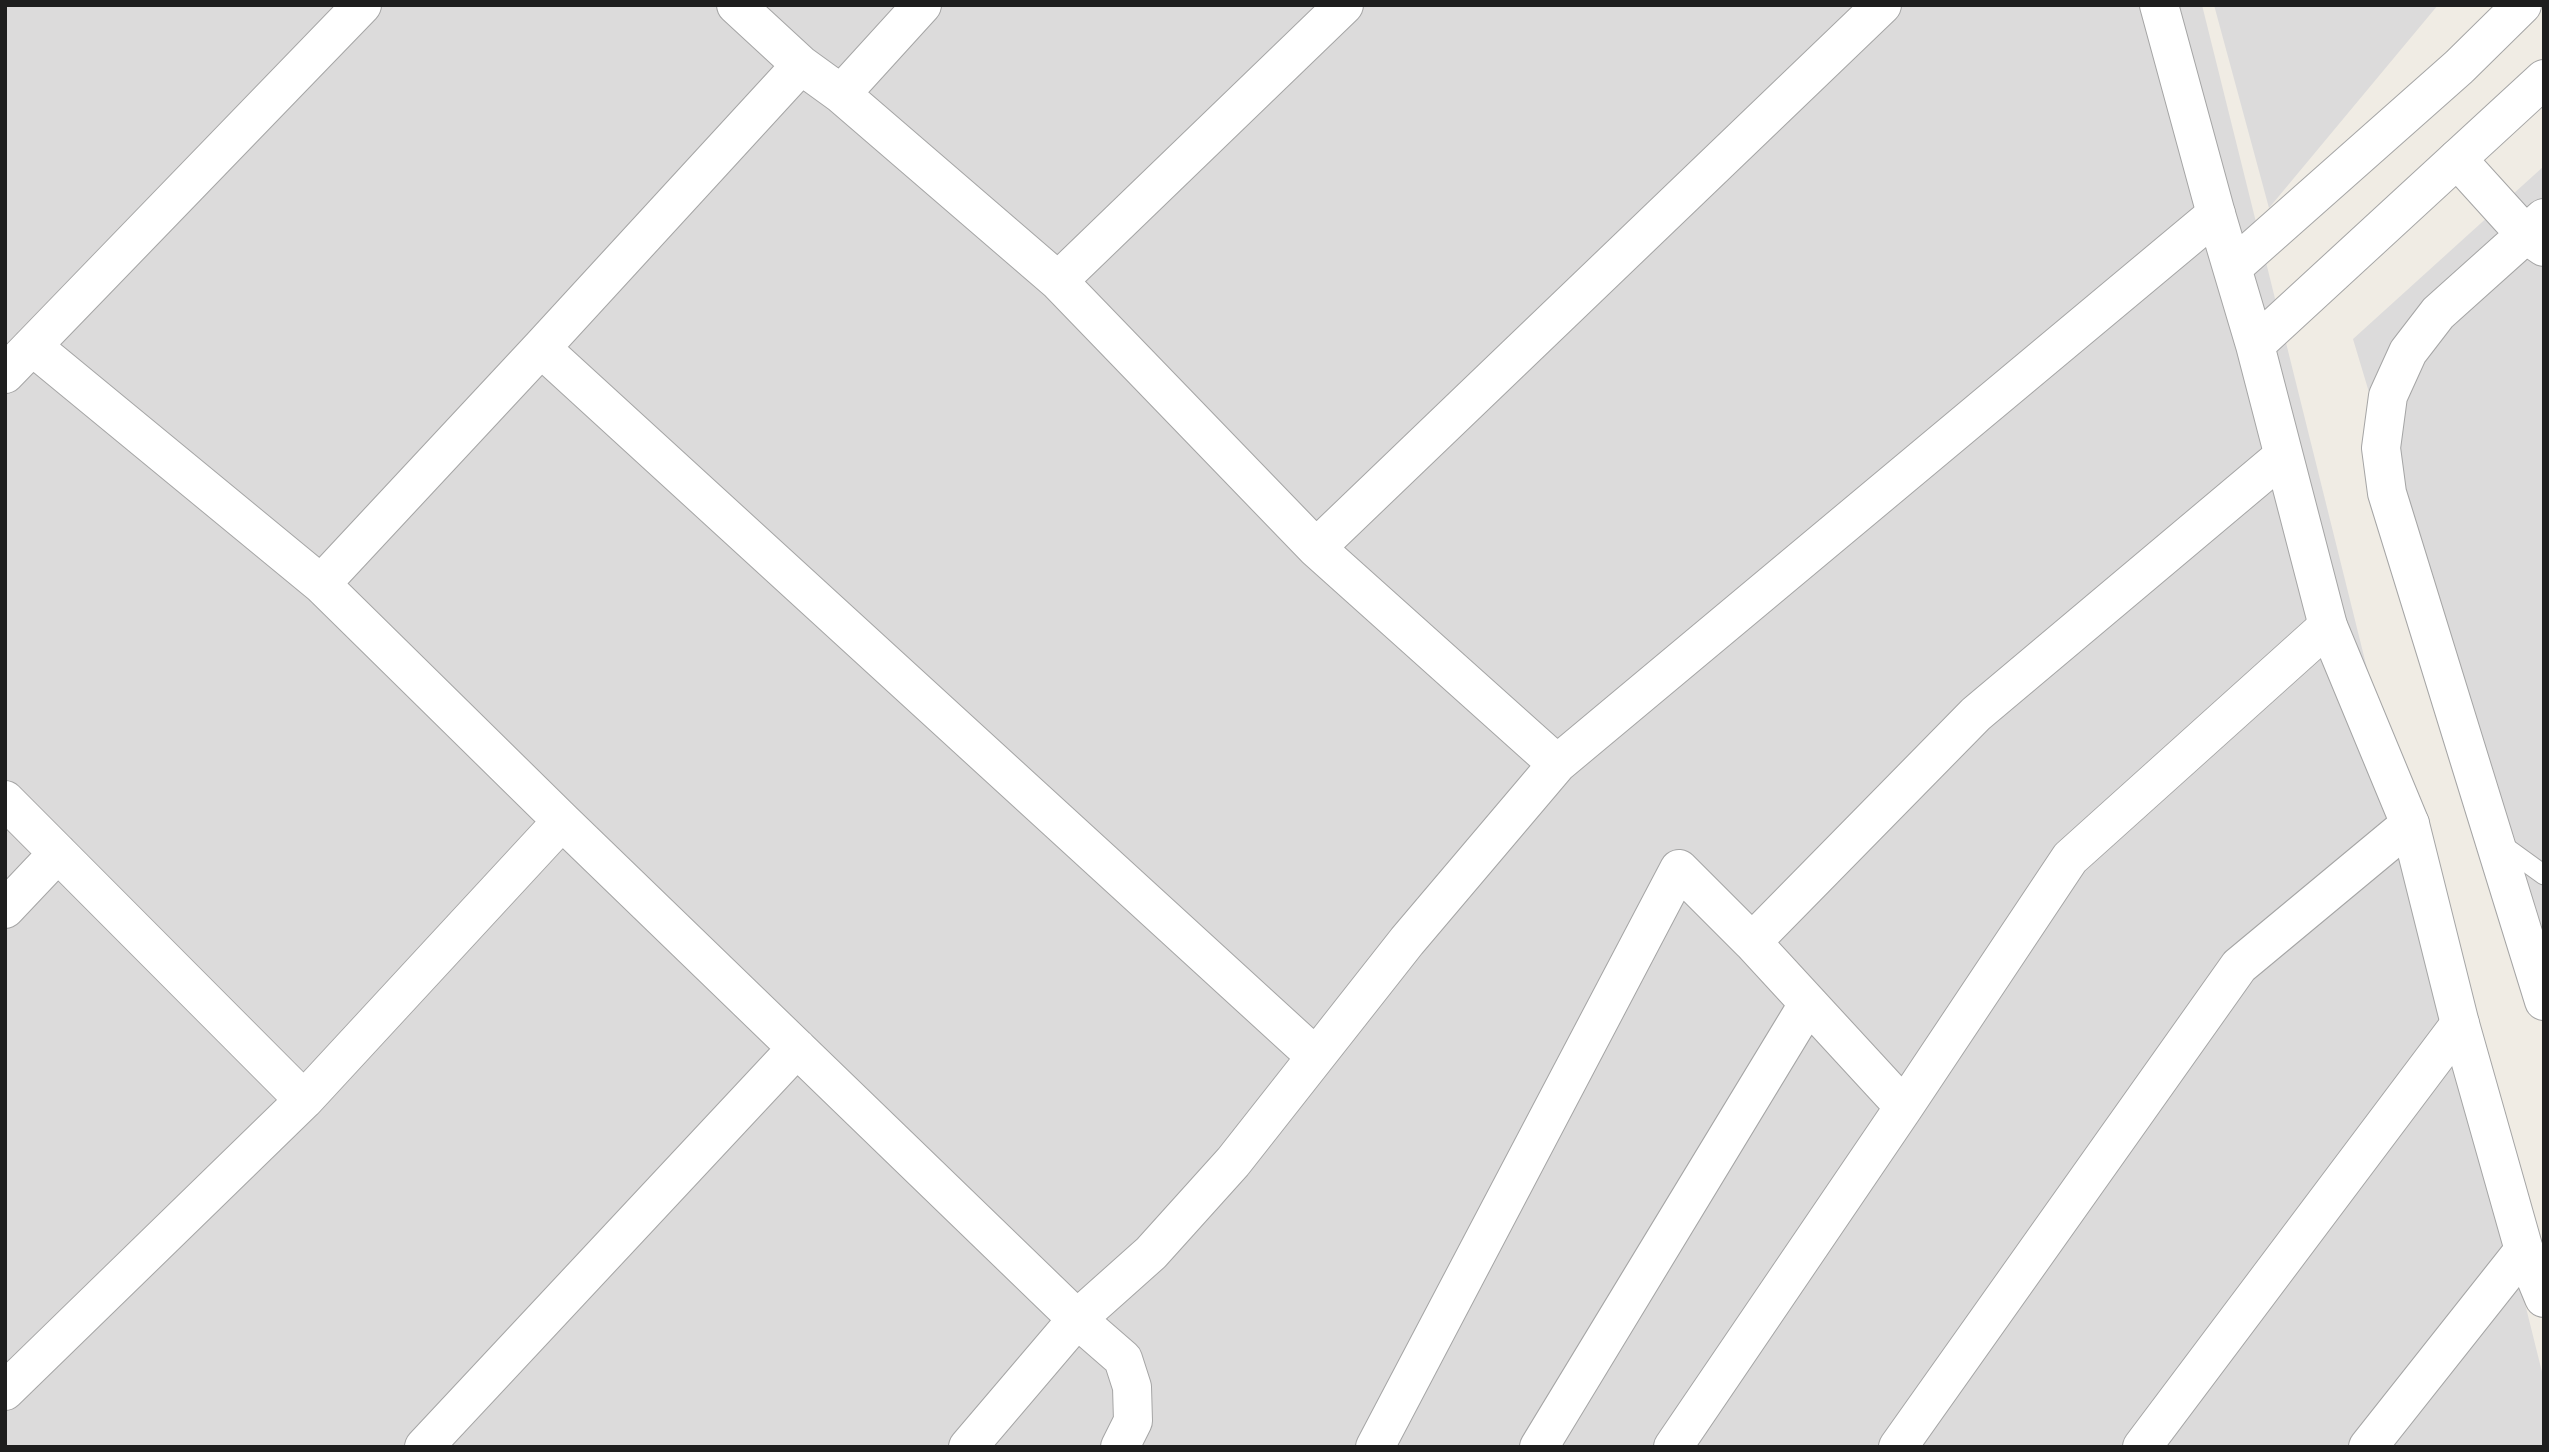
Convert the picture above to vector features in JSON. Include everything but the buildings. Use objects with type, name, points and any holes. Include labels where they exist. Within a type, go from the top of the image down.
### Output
[{"type":"street","points":[[5,374],[362,5]]},
{"type":"street","points":[[736,5],[801,65],[841,94],[1058,281],[1316,548],[1557,764]]},
{"type":"street","points":[[841,94],[922,5]]},
{"type":"street","points":[[1058,281],[1344,5]]},
{"type":"street","points":[[1316,548],[1882,5]]},
{"type":"street","points":[[2159,5],[2255,345],[2328,626],[2410,824],[2460,1024],[2524,1250],[2544,1298]]},
{"type":"street","points":[[2232,268],[2459,67],[2522,5]]},
{"type":"street","points":[[321,584],[801,65]]},
{"type":"street","points":[[2255,345],[2544,79]]},
{"type":"street","points":[[2456,159],[2538,233],[2438,313],[2408,352],[2388,396],[2381,448],[2386,493],[2544,1001]]},
{"type":"street","points":[[968,1447],[1077,1319],[1151,1253],[1233,1161],[1407,941],[1557,764],[2216,214]]},
{"type":"street","points":[[32,346],[321,584],[562,821],[1077,1319],[1122,1359],[1132,1387],[1133,1421],[1120,1447]]},
{"type":"street","points":[[541,348],[1315,1056]]},
{"type":"street","points":[[1752,942],[1976,714],[2283,456]]},
{"type":"street","points":[[1672,1447],[1905,1107],[2070,858],[2328,626]]},
{"type":"street","points":[[5,800],[304,1100]]},
{"type":"street","points":[[5,1391],[304,1100],[562,821]]},
{"type":"street","points":[[1898,1447],[2239,966],[2410,824]]},
{"type":"street","points":[[5,909],[58,853]]},
{"type":"street","points":[[1376,1447],[1679,869],[1752,942],[1905,1107]]},
{"type":"street","points":[[1539,1447],[1808,1004]]},
{"type":"street","points":[[2142,1447],[2460,1024]]},
{"type":"street","points":[[424,1447],[797,1048]]},
{"type":"street","points":[[2368,1447],[2524,1250]]},
{"type":"lane","points":[[2494,839],[2544,875]]},
{"type":"shaded area","points":[[5,5],[2202,5],[2544,1380],[2544,1447],[5,1447]]},
{"type":"shaded area","points":[[2214,5],[2438,5],[2269,208]]},
{"type":"shaded area","points":[[2544,166],[2544,975],[2353,339]]}]
